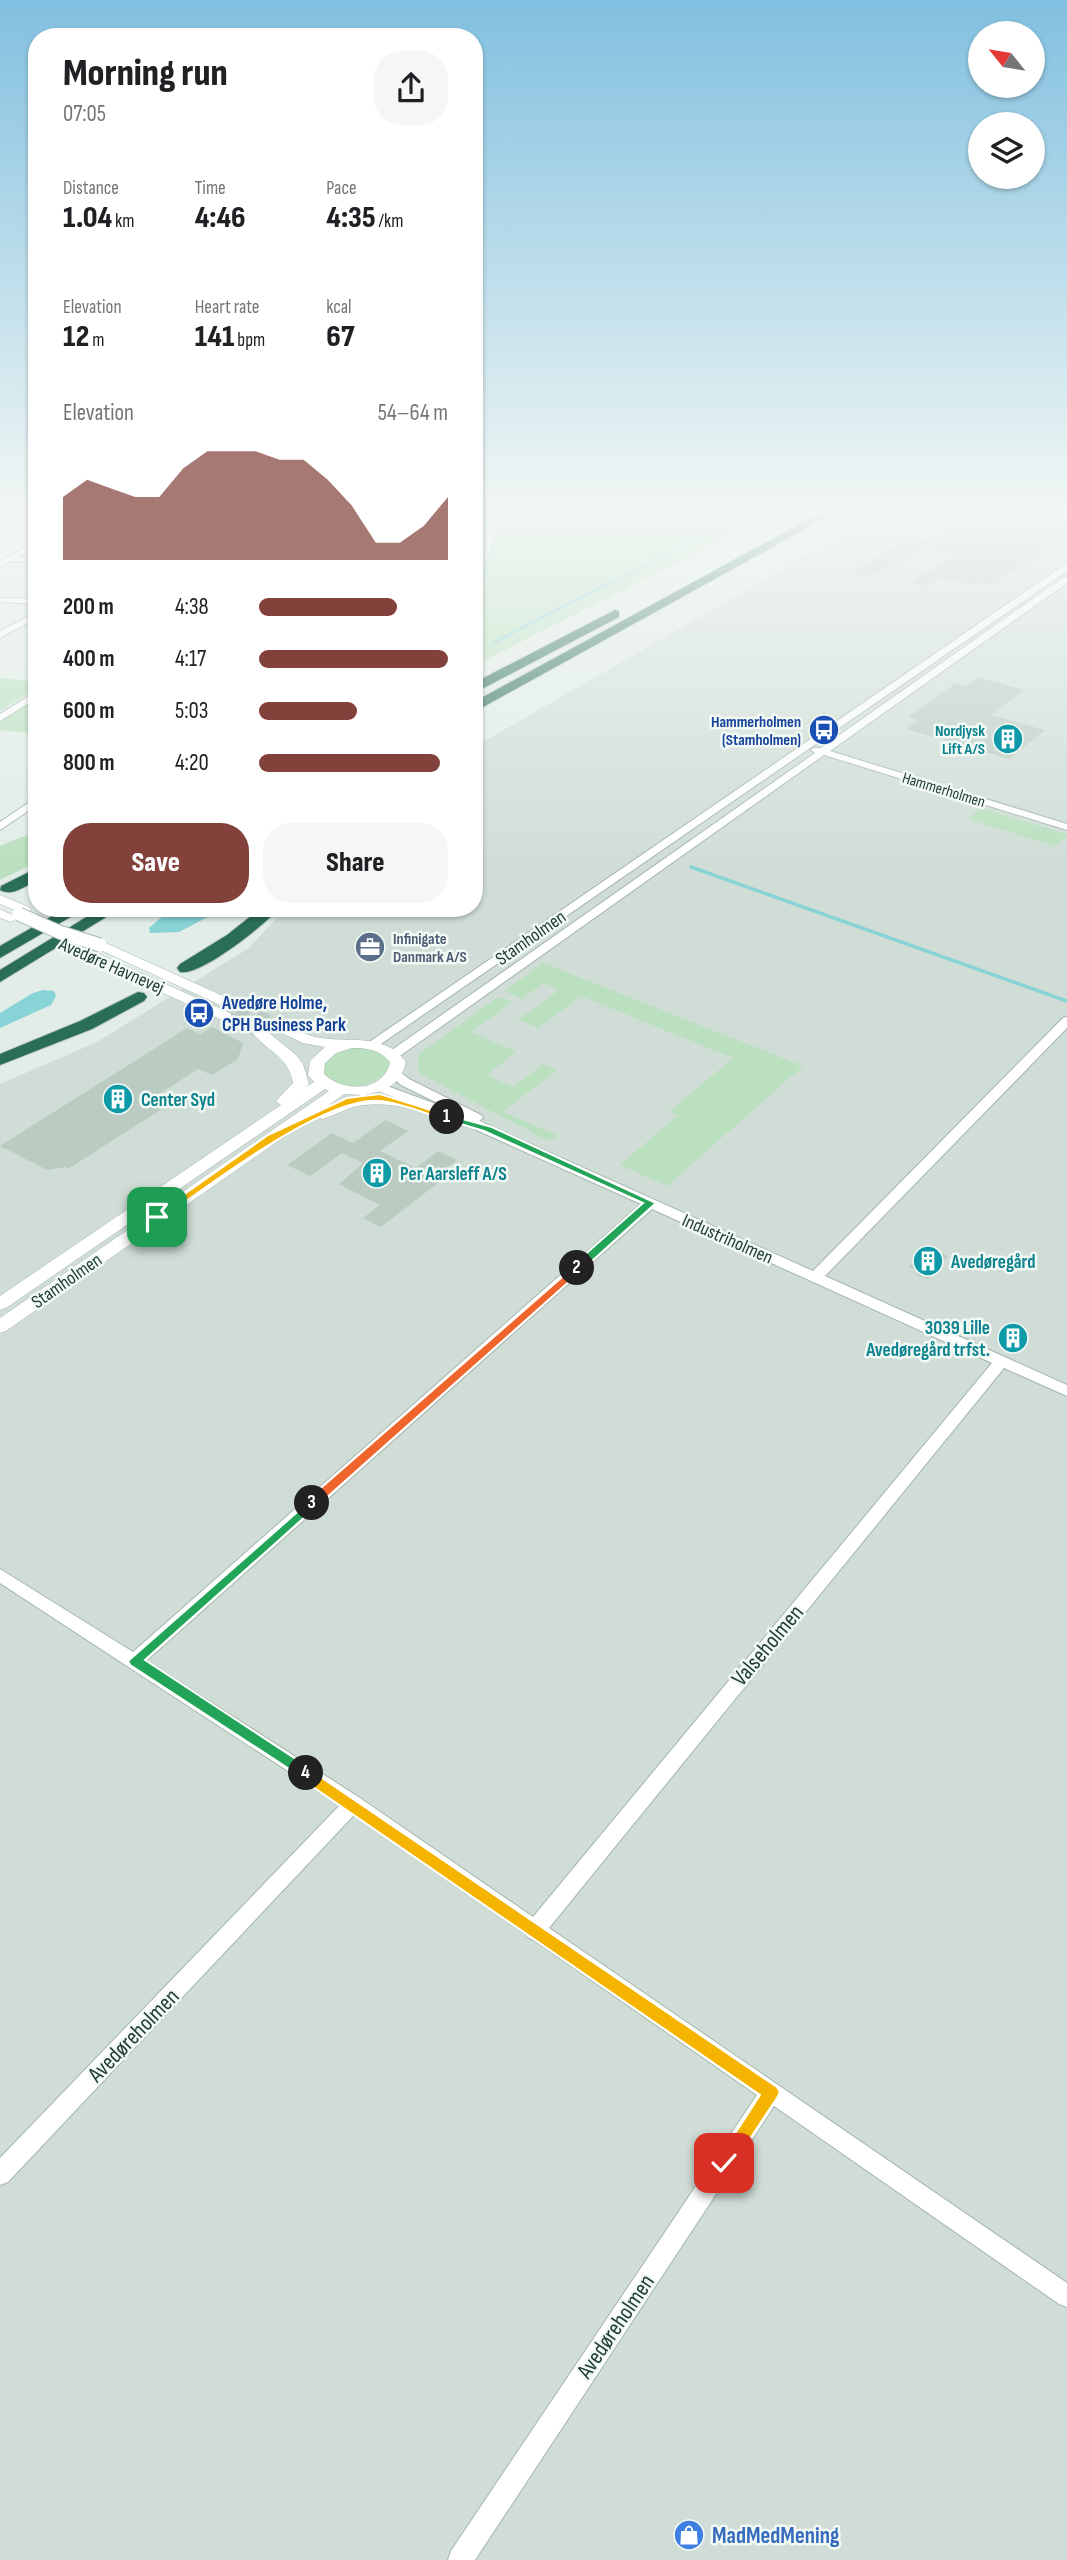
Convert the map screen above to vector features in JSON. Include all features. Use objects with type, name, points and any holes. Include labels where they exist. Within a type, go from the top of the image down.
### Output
[{"type":"highway","points":[[483,678],[591,626]]},
{"type":"highway","points":[[483,684],[593,626]]},
{"type":"highway","points":[[483,703],[623,626]]},
{"type":"highway","points":[[483,712],[623,626]]},
{"type":"highway","points":[[2,894],[28,878]]},
{"type":"highway","points":[[0,953],[62,917]]},
{"type":"highway","points":[[0,977],[98,917]]},
{"type":"highway","points":[[177,975],[208,960],[260,917]]},
{"type":"highway","points":[[0,1060],[86,1025],[138,997]]},
{"type":"street","name":"Stamholmen","points":[[371,1045],[980,626]]},
{"type":"street","name":"Stamholmen","points":[[393,1055],[635,882],[1003,626]]},
{"type":"street","points":[[948,648],[967,653]]},
{"type":"street","points":[[0,718],[28,700]]},
{"type":"street","points":[[805,746],[822,751]]},
{"type":"street","name":"Hammerholmen","points":[[822,751],[1067,827]]},
{"type":"street","points":[[0,827],[28,807]]},
{"type":"street","points":[[618,876],[635,882]]},
{"type":"street","name":"Avedøre Havnevej","points":[[2,894],[13,914],[61,942],[77,943],[177,975],[214,996],[231,1012],[177,975]]},
{"type":"street","points":[[0,906],[93,949]]},
{"type":"street","points":[[138,997],[177,975],[198,979],[214,996]]},
{"type":"street","points":[[816,1277],[1067,1021]]},
{"type":"street","points":[[274,1024],[308,1040],[344,1045],[371,1045],[393,1055],[398,1066],[396,1074],[379,1087],[356,1091],[340,1090],[323,1083],[315,1070],[318,1061],[331,1050],[344,1045]]},
{"type":"street","points":[[256,1126],[301,1084],[300,1069],[295,1059],[265,1042],[258,1031],[311,1055],[318,1061]]},
{"type":"street","name":"Industriholmen","points":[[396,1074],[405,1082],[481,1120],[483,1127]]},
{"type":"street","name":"Stamholmen","points":[[0,1304],[256,1126],[282,1112],[323,1083]]},
{"type":"street","name":"Industriholmen","points":[[379,1087],[483,1127],[1067,1391]]},
{"type":"street","name":"Stamholmen","points":[[0,1327],[340,1090]]},
{"type":"street","points":[[272,1137],[338,1105],[380,1097],[483,1127]]},
{"type":"street","points":[[135,1661],[651,1203]]},
{"type":"street","name":"Valseholmen","points":[[534,1931],[1002,1362]]},
{"type":"street","points":[[0,1575],[353,1804],[1067,2295]]},
{"type":"street","name":"Avedøreholmen","points":[[0,2174],[353,1804]]},
{"type":"street","name":"Avedøreholmen","points":[[460,2560],[771,2092]]},
{"type":"shaded area","points":[[683,626],[1067,626],[1067,2560],[0,2560],[0,1084],[97,1042],[249,948],[278,917],[483,917],[483,742]]},
{"type":"green space","points":[[483,626],[551,626],[483,661]]},
{"type":"green space","points":[[0,678],[28,681],[28,694],[0,711]]},
{"type":"green space","points":[[28,704],[28,733],[0,730],[0,721]]},
{"type":"green space","points":[[977,807],[1067,836],[1055,846],[968,819],[980,809]]},
{"type":"green space","points":[[28,835],[28,866],[0,880],[0,846]]},
{"type":"green space","points":[[543,963],[803,1066],[667,1186],[620,1165],[678,1115],[670,1111],[733,1058],[581,996],[538,1028],[518,1020],[559,990],[544,983],[522,999],[504,991]]},
{"type":"green space","points":[[498,997],[512,1002],[471,1032],[516,1052],[486,1075],[513,1087],[543,1064],[557,1070],[503,1112],[559,1136],[548,1141],[419,1073],[418,1055]]},
{"type":"green space","points":[[352,1048],[372,1049],[387,1057],[390,1068],[366,1084],[337,1084],[323,1071],[324,1066],[333,1055]]},
{"type":"water","points":[[162,917],[208,917],[179,932],[150,933],[149,928]]},
{"type":"water","points":[[43,990],[54,991],[56,996],[51,1005],[0,1028],[0,1013]]},
{"type":"building","points":[[978,677],[1024,690],[991,715],[1045,730],[1009,759],[906,729],[919,720],[908,717],[956,683],[967,686]]},
{"type":"building","name":"Center Syd","points":[[212,1027],[243,1043],[238,1059],[212,1075],[198,1069],[156,1096],[171,1103],[68,1169],[65,1167],[47,1170],[0,1146],[187,1028],[200,1034]]},
{"type":"building","name":"Per Aarsleff A/S","points":[[385,1120],[408,1131],[380,1151],[416,1168],[438,1151],[457,1160],[432,1179],[439,1182],[381,1227],[363,1218],[380,1205],[339,1184],[363,1163],[342,1153],[310,1176],[287,1165],[332,1133],[353,1143]]},
{"type":"building","name":"Avedøregård","points":[[927,1247],[948,1256],[927,1279],[916,1275],[919,1271],[909,1267]]},
{"type":"waterway","points":[[493,643],[525,626]]},
{"type":"waterway","points":[[691,867],[1067,1001]]},
{"type":"tunnel","points":[[238,1008],[274,1024]]},
{"type":"tunnel","points":[[225,1016],[258,1031]]},
{"type":"place","name":"Hammerholmen (Stamholmen)","points":[[824,730]]},
{"type":"place","name":"Nordjysk Lift A/S","points":[[1008,739]]},
{"type":"place","name":"Infinigate Danmark A/S","points":[[370,947]]},
{"type":"place","name":"Avedøre Holme, CPH Business Park","points":[[199,1013]]},
{"type":"place","name":"Center Syd","points":[[118,1099]]},
{"type":"place","name":"Per Aarsleff A/S","points":[[377,1173]]},
{"type":"place","name":"Avedøregård","points":[[928,1261]]},
{"type":"place","name":"3039 Lille Avedøregård trfst.","points":[[1013,1338]]},
{"type":"place","name":"MadMedMening","points":[[689,2535]]},
{"type":"route","points":[[157,1217],[272,1137],[338,1105],[380,1097],[488,1129],[651,1203],[135,1661],[353,1804],[771,2092],[724,2163]]}]
